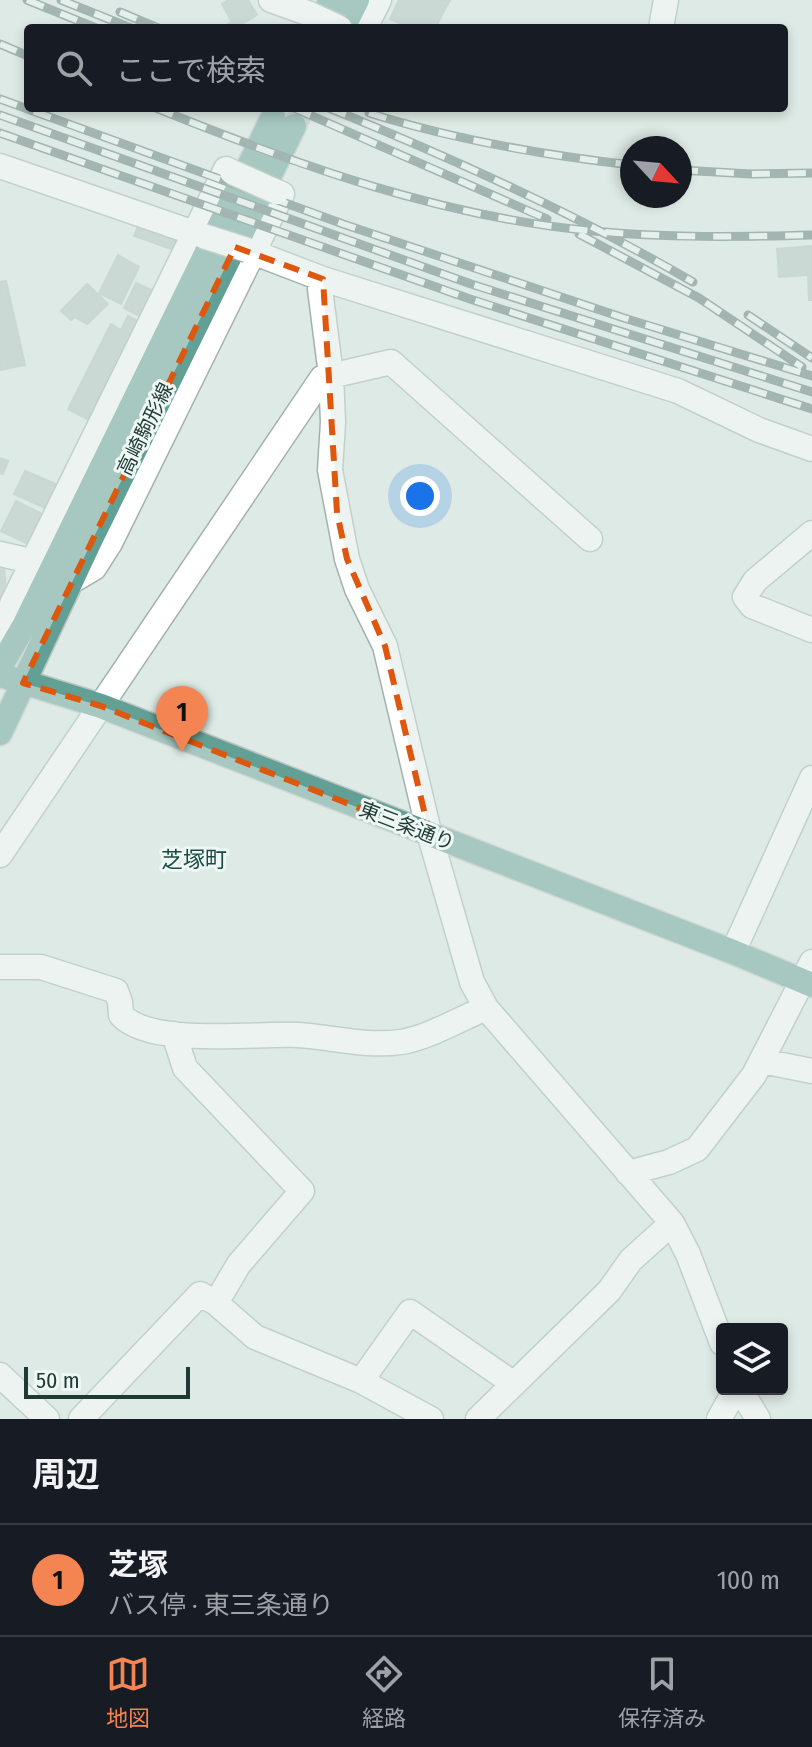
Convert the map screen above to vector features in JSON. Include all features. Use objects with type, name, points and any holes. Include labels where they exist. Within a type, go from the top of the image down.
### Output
[{"type":"main road","points":[[310,13],[331,0]]},
{"type":"main road","points":[[344,24],[357,0]]},
{"type":"main road","name":"高崎駒形線","points":[[0,667],[284,122]]},
{"type":"main road","name":"高崎駒形線","points":[[0,733],[23,683],[53,569]]},
{"type":"main road","name":"東三条通り","points":[[0,675],[101,706],[733,952],[809,976]]},
{"type":"street","points":[[271,0],[333,24]]},
{"type":"street","points":[[372,24],[379,0]]},
{"type":"street","points":[[662,24],[666,0]]},
{"type":"street","points":[[0,166],[323,279],[678,391],[759,430],[812,449]]},
{"type":"street","points":[[0,554],[53,569],[94,568],[110,543],[250,252],[282,194],[226,169],[53,569],[12,604],[0,656]]},
{"type":"street","points":[[323,279],[320,289],[331,375],[333,422],[330,470],[347,559],[357,589],[385,646],[430,836],[472,982],[486,1008],[672,1223],[688,1254],[716,1327]]},
{"type":"street","points":[[0,855],[322,378],[391,362],[590,539]]},
{"type":"street","points":[[812,533],[755,581],[745,597],[752,606],[812,630]]},
{"type":"street","points":[[733,952],[812,778]]},
{"type":"street","points":[[0,967],[41,967],[116,991],[121,1015],[131,1026],[189,1036],[303,1035],[367,1045],[404,1042],[486,1008]]},
{"type":"street","points":[[628,1173],[669,1162],[697,1149],[754,1075],[809,976]]},
{"type":"street","points":[[174,1034],[185,1068],[302,1191],[239,1264],[216,1303]]},
{"type":"street","points":[[762,1061],[812,1071]]},
{"type":"street","points":[[478,1419],[609,1291],[631,1260],[672,1223]]},
{"type":"street","points":[[81,1419],[200,1294],[216,1303],[255,1337],[361,1381],[431,1419]]},
{"type":"street","points":[[361,1381],[410,1312],[514,1384]]},
{"type":"street","points":[[0,1375],[47,1419]]},
{"type":"street","points":[[719,1419],[734,1395]]},
{"type":"street","points":[[742,1395],[758,1419]]},
{"type":"highlighted area","points":[[235,247],[323,279],[337,513],[347,559],[385,646],[430,836],[101,706],[23,683]]},
{"type":"building","points":[[228,0],[248,0],[257,15],[242,24],[228,24],[232,22],[222,4]]},
{"type":"building","points":[[399,0],[450,0],[437,24],[402,24],[390,19]]},
{"type":"building","points":[[139,224],[182,239],[177,251],[134,236]]},
{"type":"building","points":[[812,246],[812,300],[809,300],[808,275],[779,277],[777,249]]},
{"type":"building","points":[[118,255],[139,267],[121,304],[99,293]]},
{"type":"building","points":[[6,281],[25,365],[0,370],[0,282]]},
{"type":"building","points":[[136,283],[156,292],[143,318],[124,308]]},
{"type":"building","points":[[87,284],[108,304],[87,324],[75,317],[71,320],[61,311]]},
{"type":"building","points":[[128,316],[138,321],[89,420],[68,409],[111,324],[121,330]]},
{"type":"building","points":[[0,458],[8,461],[3,474],[0,473]]},
{"type":"building","points":[[25,471],[56,484],[45,508],[14,494]]},
{"type":"building","points":[[16,501],[42,514],[28,544],[1,531]]},
{"type":"building","points":[[0,565],[4,566],[6,590],[0,601]]},
{"type":"tunnel","points":[[294,126],[302,112]]},
{"type":"railway","points":[[27,0],[86,24]]},
{"type":"railway","points":[[61,0],[121,24]]},
{"type":"railway","points":[[120,12],[148,24]]},
{"type":"railway","points":[[0,44],[24,54]]},
{"type":"railway","points":[[0,99],[24,108]]},
{"type":"railway","points":[[36,112],[343,224],[624,318],[812,376]]},
{"type":"railway","points":[[166,112],[370,186],[480,214],[620,233],[812,235]]},
{"type":"railway","points":[[303,112],[547,219]]},
{"type":"railway","points":[[339,112],[514,189],[604,233],[693,282]]},
{"type":"railway","points":[[369,113],[499,145],[620,163]]},
{"type":"railway","points":[[0,115],[471,284],[812,392]]},
{"type":"railway","points":[[0,133],[470,299],[812,409]]},
{"type":"railway","points":[[692,171],[812,173]]},
{"type":"railway","points":[[579,234],[699,298],[802,367]]},
{"type":"railway","points":[[748,315],[812,358]]},
{"type":"place","name":"芝塚","points":[[182,752]]},
{"type":"district","name":"芝塚町","points":[[194,859]]}]
